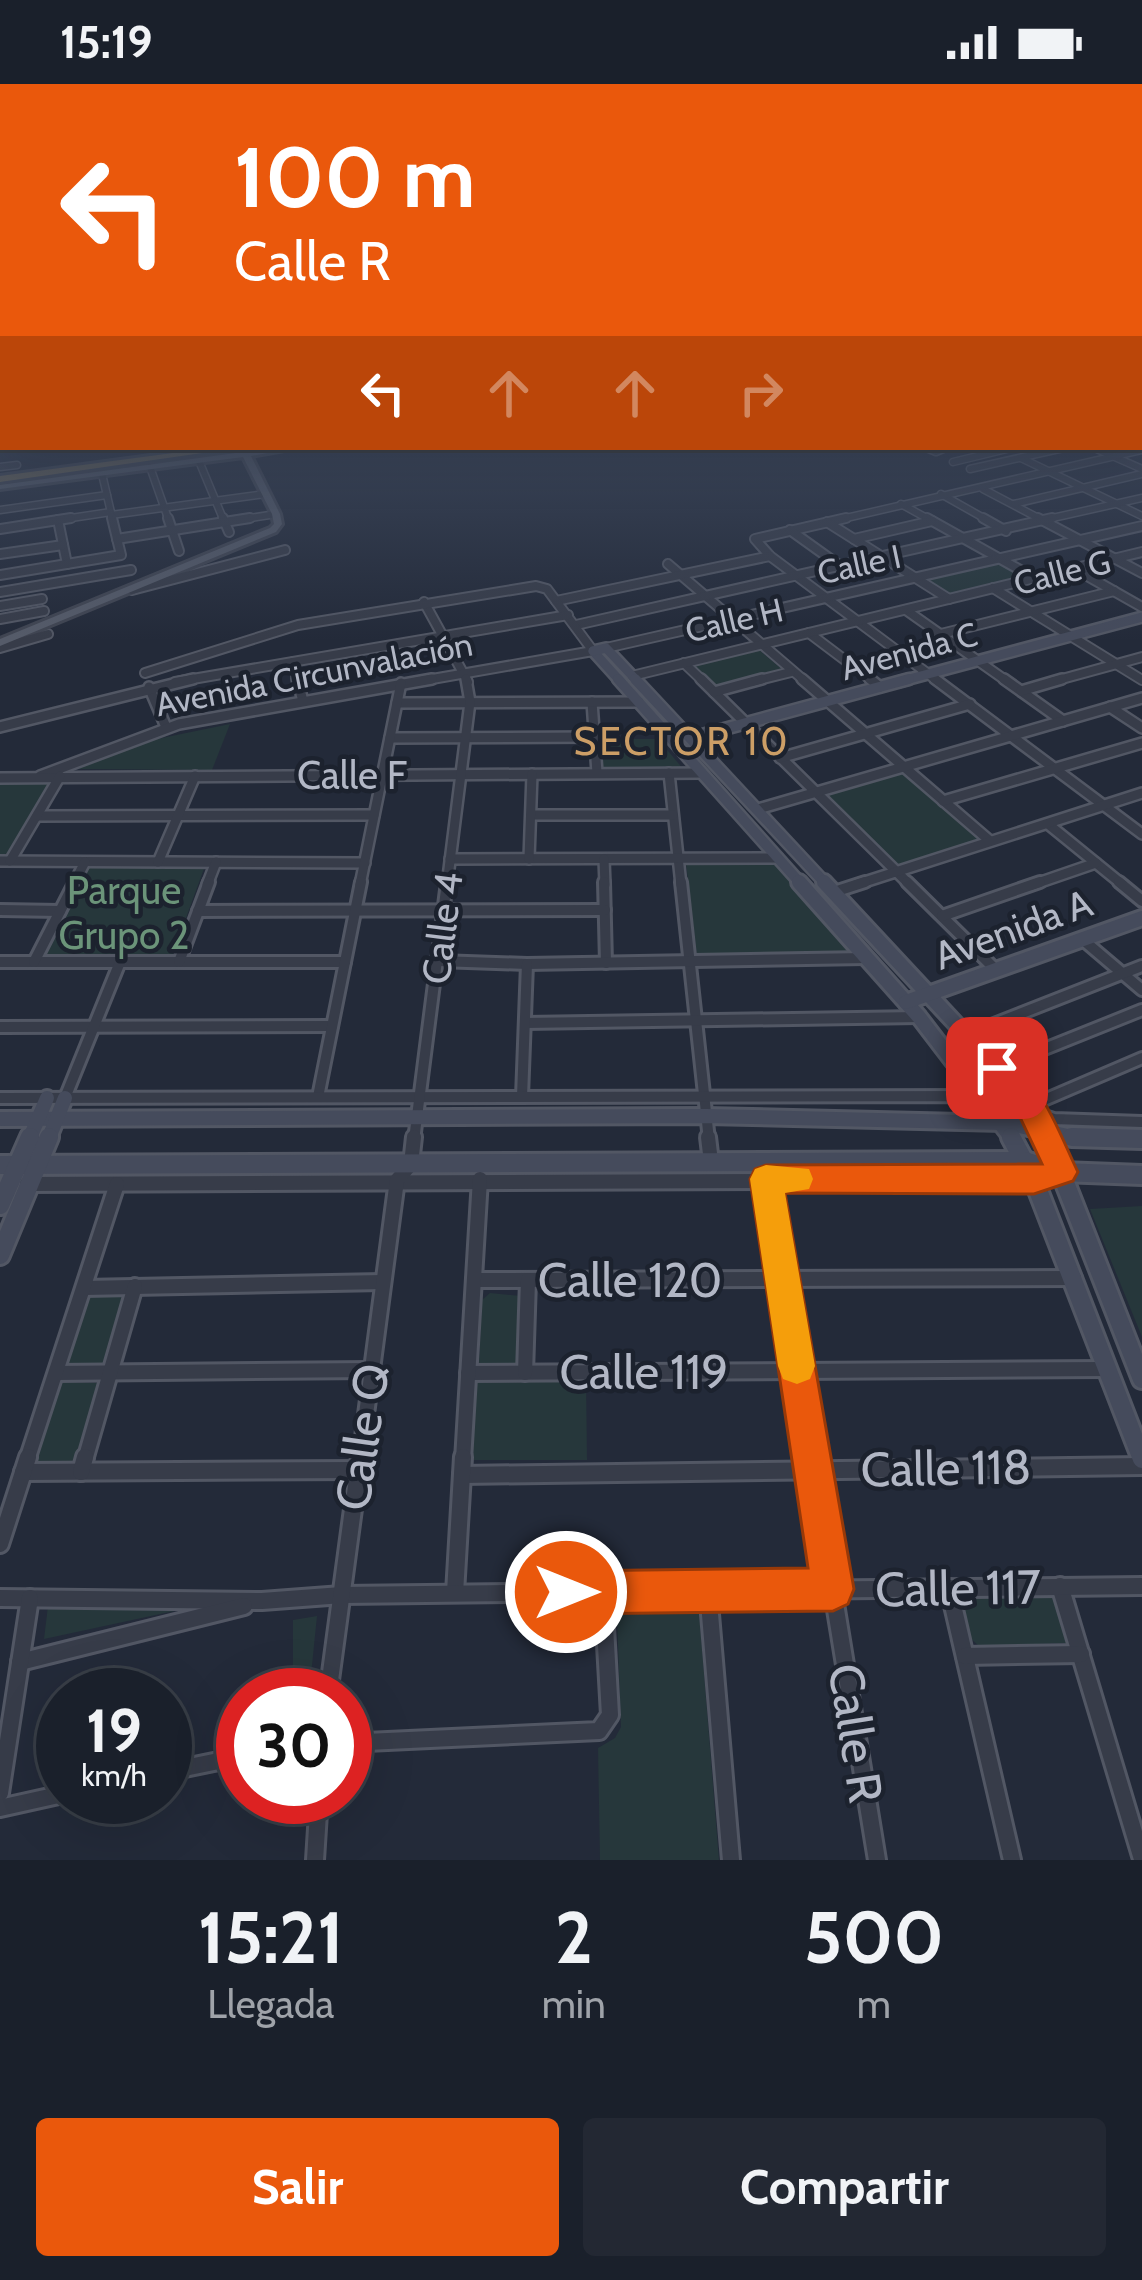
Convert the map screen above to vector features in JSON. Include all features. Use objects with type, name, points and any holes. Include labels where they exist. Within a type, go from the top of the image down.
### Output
[{"type":"main road","points":[[0,477],[24,484],[102,474]]},
{"type":"main road","points":[[0,645],[268,533],[278,524],[276,514],[255,474]]},
{"type":"street","points":[[0,575],[121,555],[102,474]]},
{"type":"street","points":[[152,474],[179,551]]},
{"type":"street","points":[[204,474],[229,532]]},
{"type":"street","points":[[1047,474],[941,494],[757,537],[755,542],[1142,834]]},
{"type":"street","points":[[1053,474],[1142,516]]},
{"type":"street","points":[[1014,504],[1132,474]]},
{"type":"street","points":[[24,484],[30,525]]},
{"type":"street","points":[[983,489],[1142,573]]},
{"type":"street","points":[[0,529],[266,494]]},
{"type":"street","points":[[941,494],[1006,531]]},
{"type":"street","points":[[0,510],[107,495]]},
{"type":"street","name":"Calle I","points":[[576,625],[1142,498]]},
{"type":"street","points":[[902,504],[1022,572]]},
{"type":"street","points":[[117,539],[276,514]]},
{"type":"street","points":[[58,520],[67,564]]},
{"type":"street","points":[[854,539],[932,521]]},
{"type":"street","points":[[827,522],[949,599]]},
{"type":"street","name":"Calle H","points":[[600,650],[1142,526]]},
{"type":"street","points":[[790,530],[842,568]]},
{"type":"street","points":[[0,554],[63,545]]},
{"type":"street","points":[[112,595],[285,550]]},
{"type":"street","name":"Calle G","points":[[632,676],[1142,552]]},
{"type":"street","points":[[556,601],[770,556]]},
{"type":"street","points":[[668,564],[990,841]]},
{"type":"street","points":[[1075,569],[1142,607]]},
{"type":"street","points":[[0,592],[131,570]]},
{"type":"street","points":[[145,673],[298,625],[543,587],[758,808],[1033,1110],[1142,1379]]},
{"type":"street","points":[[994,588],[1142,680]]},
{"type":"street","points":[[941,634],[1114,591]]},
{"type":"street","points":[[0,606],[42,599]]},
{"type":"street","name":"Calle 4","points":[[411,1163],[470,702],[463,672],[424,602]]},
{"type":"street","points":[[906,610],[1064,721]]},
{"type":"street","points":[[0,619],[44,611]]},
{"type":"street","points":[[0,727],[148,687],[568,615]]},
{"type":"street","name":"Avenida C","points":[[691,738],[1142,617]]},
{"type":"street","points":[[809,633],[880,687]]},
{"type":"street","points":[[0,645],[48,634]]},
{"type":"street","points":[[600,650],[638,702],[919,1017],[1004,1124],[1034,1180],[1142,1462]]},
{"type":"street","name":"Avenida Circunvalación","points":[[40,776],[166,727],[600,650]]},
{"type":"street","points":[[1021,691],[1142,657]]},
{"type":"street","points":[[293,662],[304,701]]},
{"type":"street","points":[[684,663],[996,970]]},
{"type":"street","points":[[713,692],[791,672]]},
{"type":"street","points":[[318,1097],[401,683]]},
{"type":"street","points":[[148,687],[166,727]]},
{"type":"street","points":[[758,808],[1142,698]]},
{"type":"street","points":[[592,702],[597,773]]},
{"type":"street","points":[[397,703],[638,702]]},
{"type":"street","points":[[780,758],[970,704]]},
{"type":"street","points":[[1110,707],[1142,728]]},
{"type":"street","points":[[390,738],[595,736]]},
{"type":"street","points":[[943,802],[1142,743]]},
{"type":"street","name":"Calle F","points":[[2,777],[701,772]]},
{"type":"street","points":[[669,773],[711,1162]]},
{"type":"street","points":[[529,859],[532,774]]},
{"type":"street","points":[[5,861],[59,776]]},
{"type":"street","points":[[158,862],[195,776]]},
{"type":"street","points":[[834,892],[1142,793]]},
{"type":"street","points":[[37,816],[374,815]]},
{"type":"street","points":[[530,815],[674,815]]},
{"type":"street","points":[[1048,824],[1142,901]]},
{"type":"street","points":[[449,859],[778,858]]},
{"type":"street","points":[[604,859],[606,963]]},
{"type":"street","points":[[5,861],[365,862]]},
{"type":"street","points":[[34,962],[85,862]]},
{"type":"street","points":[[179,962],[216,862]]},
{"type":"street","points":[[942,916],[1096,863]]},
{"type":"street","points":[[0,910],[60,911]]},
{"type":"street","points":[[198,911],[605,910]]},
{"type":"street","name":"Avenida A","points":[[905,1002],[1142,917]]},
{"type":"street","points":[[1082,939],[1142,990]]},
{"type":"street","points":[[439,961],[527,964],[866,958]]},
{"type":"street","points":[[0,962],[345,962]]},
{"type":"street","points":[[0,1255],[37,1165],[47,1118],[94,1027],[120,962]]},
{"type":"street","points":[[523,1097],[527,964]]},
{"type":"street","points":[[966,1035],[1142,966]]},
{"type":"street","points":[[997,1068],[1142,1010]]},
{"type":"street","points":[[525,1022],[919,1017]]},
{"type":"street","points":[[0,1027],[332,1026]]},
{"type":"street","points":[[1033,1110],[1142,1058]]},
{"type":"street","points":[[0,1098],[984,1096],[1071,1121],[1142,1122]]},
{"type":"street","points":[[0,1118],[706,1116],[1004,1124],[1046,1134],[1142,1138]]},
{"type":"street","points":[[0,1205],[9,1166],[47,1118]]},
{"type":"street","points":[[9,1166],[1024,1161],[1061,1172],[1142,1175]]},
{"type":"street","points":[[397,1180],[411,1163]]},
{"type":"street","points":[[4,1185],[480,1179],[1034,1180],[1061,1172]]},
{"type":"street","points":[[455,1594],[480,1179]]},
{"type":"street","name":"Calle R","points":[[766,1179],[877,1860]]},
{"type":"street","name":"Calle Q","points":[[332,1668],[397,1180]]},
{"type":"street","points":[[0,1544],[117,1184]]},
{"type":"street","name":"Calle 120","points":[[474,1280],[1074,1278]]},
{"type":"street","points":[[525,1372],[528,1280]]},
{"type":"street","points":[[84,1288],[383,1282]]},
{"type":"street","points":[[81,1472],[135,1286]]},
{"type":"street","name":"Calle 119","points":[[469,1373],[1108,1369]]},
{"type":"street","points":[[56,1373],[371,1370]]},
{"type":"street","name":"Calle 118","points":[[462,1474],[1142,1462]]},
{"type":"street","points":[[23,1472],[358,1470]]},
{"type":"street","points":[[1060,1586],[1142,1858]]},
{"type":"street","name":"Calle 117","points":[[262,1601],[341,1595],[1142,1586]]},
{"type":"street","points":[[949,1588],[1012,1860]]},
{"type":"street","points":[[707,1591],[730,1860]]},
{"type":"street","points":[[372,1743],[590,1735],[607,1724],[604,1592]]},
{"type":"street","points":[[0,1598],[262,1601]]},
{"type":"street","points":[[0,1792],[30,1598]]},
{"type":"street","points":[[20,1662],[262,1601]]},
{"type":"street","points":[[965,1656],[1081,1654]]},
{"type":"street","points":[[0,1808],[36,1800]]},
{"type":"street","points":[[315,1860],[317,1824]]},
{"type":"green space","points":[[999,562],[1026,579],[951,597],[925,580]]},
{"type":"green space","points":[[758,649],[784,671],[715,689],[690,665]]},
{"type":"green space","points":[[230,724],[212,770],[78,769],[118,747]]},
{"type":"green space","points":[[598,739],[658,739],[684,770],[600,772]]},
{"type":"green space","points":[[901,771],[983,843],[898,869],[822,794]]},
{"type":"green space","name":"Parque Grupo 2","points":[[55,779],[11,853],[0,855],[0,780]]},
{"type":"green space","points":[[686,863],[778,864],[852,952],[697,956]]},
{"type":"green space","name":"Parque Grupo 2","points":[[88,866],[205,866],[171,959],[42,960]]},
{"type":"green space","points":[[1142,1206],[1142,1337],[1090,1209]]},
{"type":"green space","points":[[126,1293],[105,1367],[66,1367],[89,1294]]},
{"type":"green space","points":[[490,1293],[522,1296],[518,1366],[479,1364],[482,1300]]},
{"type":"green space","points":[[586,1377],[587,1460],[472,1460],[477,1378]]},
{"type":"green space","points":[[58,1382],[100,1383],[75,1465],[29,1465]]},
{"type":"green space","points":[[964,1594],[1049,1594],[1056,1600],[1066,1643],[979,1646],[969,1637],[961,1600]]},
{"type":"green space","points":[[685,1598],[699,1611],[719,1860],[600,1860],[598,1748],[615,1738],[621,1727],[617,1617],[623,1600]]},
{"type":"green space","points":[[202,1605],[44,1639],[48,1606]]},
{"type":"green space","points":[[317,1616],[312,1668],[293,1668],[293,1620]]},
{"type":"slow traffic","points":[[797,1179],[766,1179],[797,1366]]},
{"type":"district","name":"SECTOR 10","points":[[682,741]]},
{"type":"route","points":[[566,1592],[833,1589],[766,1179],[1034,1180],[1061,1172],[1030,1106],[997,1068]]}]
